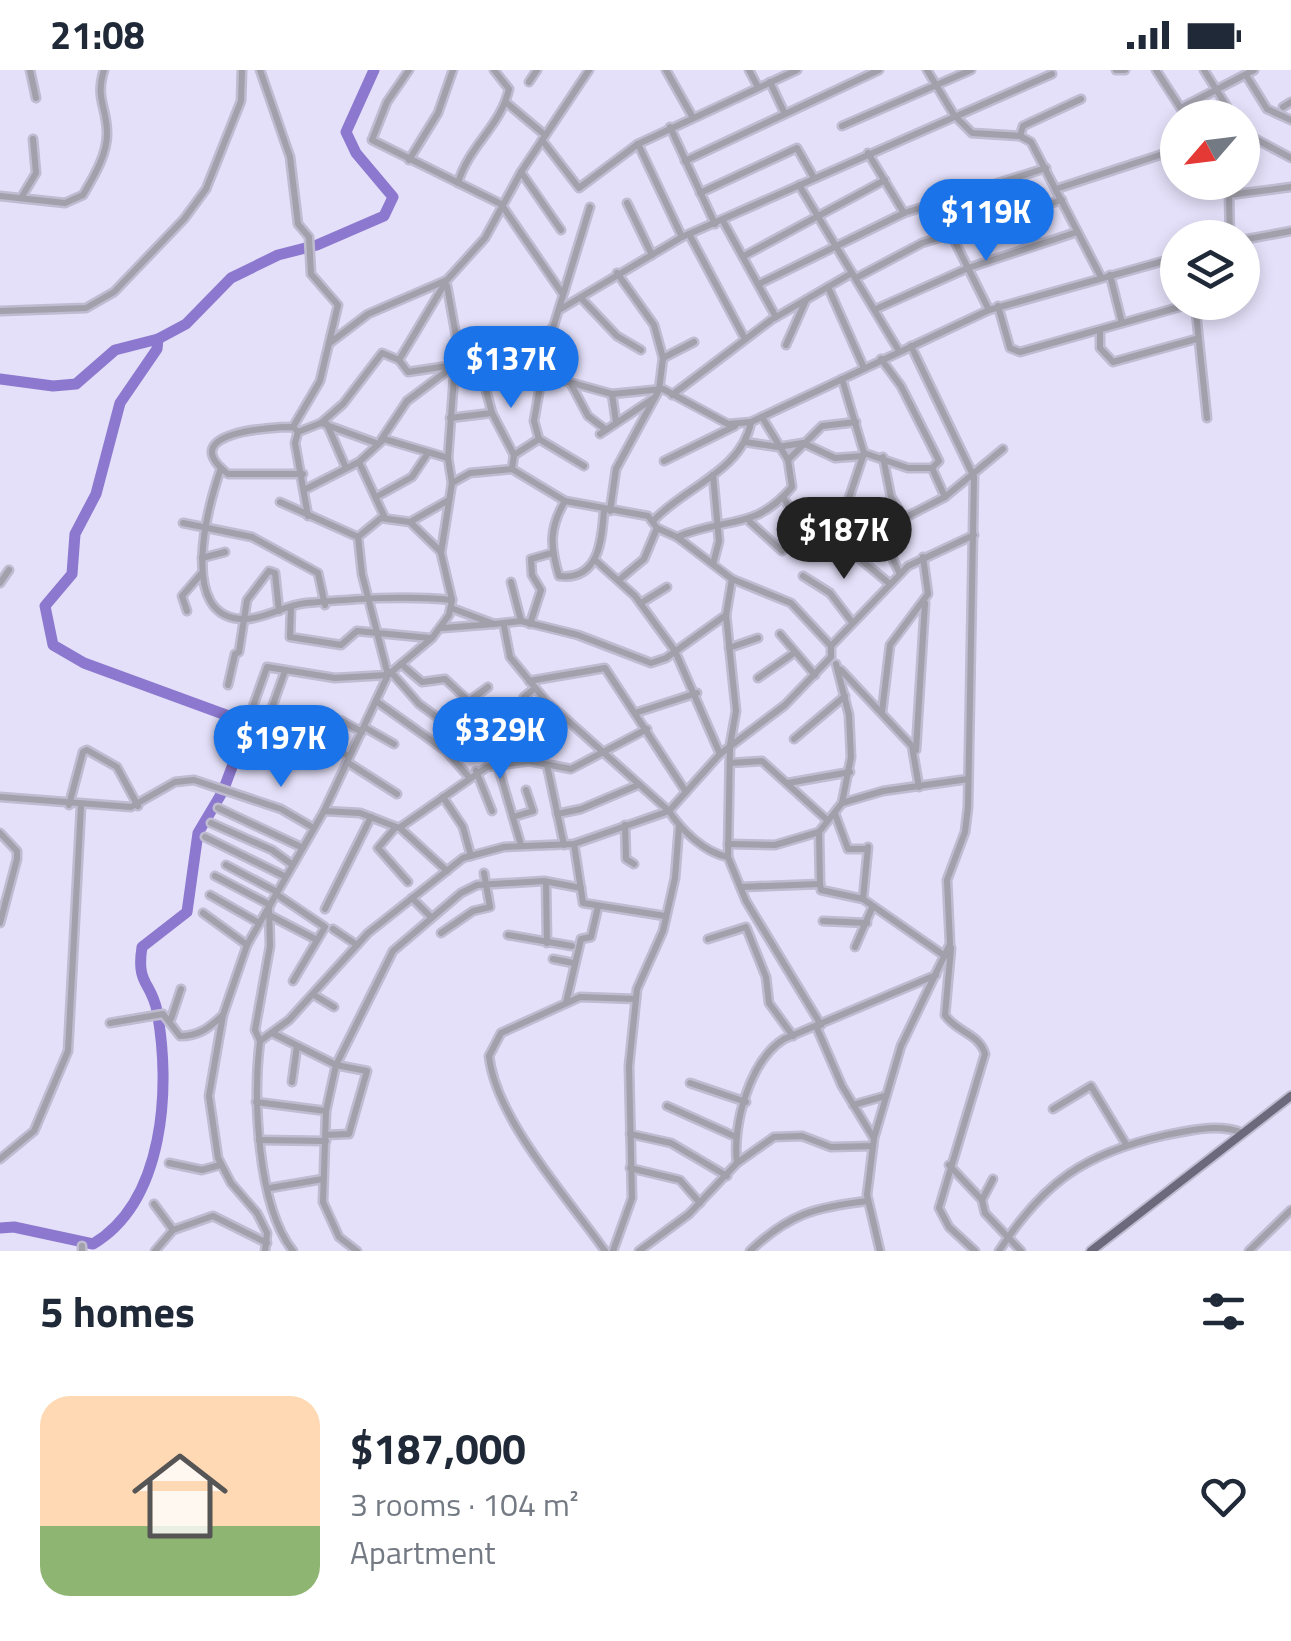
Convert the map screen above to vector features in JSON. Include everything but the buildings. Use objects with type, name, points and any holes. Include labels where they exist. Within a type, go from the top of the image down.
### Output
[{"type":"main road","points":[[1091,1251],[1102,1248],[1291,1098]]},
{"type":"street","points":[[30,70],[36,98]]},
{"type":"street","points":[[0,196],[70,203],[83,195],[108,139],[98,96],[104,70]]},
{"type":"street","points":[[0,310],[86,308],[114,292],[184,219],[206,189],[241,101],[242,70]]},
{"type":"street","points":[[260,70],[290,157],[298,224],[309,237],[313,279],[338,305],[320,382],[296,429],[308,516]]},
{"type":"street","points":[[409,70],[371,138],[501,204],[562,292]]},
{"type":"street","points":[[409,160],[438,113],[453,70]]},
{"type":"street","points":[[458,182],[468,158],[508,104],[509,89],[494,70]]},
{"type":"street","points":[[528,82],[536,70]]},
{"type":"street","points":[[398,360],[447,283],[477,248],[588,70]]},
{"type":"street","points":[[666,70],[692,116]]},
{"type":"street","points":[[749,70],[758,87]]},
{"type":"street","points":[[508,104],[544,137],[579,188],[638,144],[797,70]]},
{"type":"street","points":[[686,161],[879,70]]},
{"type":"street","points":[[927,70],[954,115],[972,133],[1020,136],[1031,142],[1077,232],[1105,276],[1122,322]]},
{"type":"street","points":[[842,126],[971,70]]},
{"type":"street","points":[[1116,70],[1124,70]]},
{"type":"street","points":[[1156,70],[1176,100]]},
{"type":"street","points":[[1204,70],[1222,100]]},
{"type":"street","points":[[1194,100],[1254,70]]},
{"type":"street","points":[[559,310],[686,235],[1052,74]]},
{"type":"street","points":[[1246,74],[1268,109],[1291,120]]},
{"type":"street","points":[[770,82],[784,113]]},
{"type":"street","points":[[1020,136],[1024,126],[1081,99]]},
{"type":"street","points":[[1283,107],[1291,102]]},
{"type":"street","points":[[670,128],[700,193],[744,256],[776,317]]},
{"type":"street","points":[[21,198],[36,173],[33,139]]},
{"type":"street","points":[[1260,141],[1291,158]]},
{"type":"street","points":[[638,144],[745,338]]},
{"type":"street","points":[[700,193],[796,148],[814,178]]},
{"type":"street","points":[[868,153],[904,212]]},
{"type":"street","points":[[1056,189],[1160,155]]},
{"type":"street","points":[[759,284],[904,212],[1046,168]]},
{"type":"street","points":[[521,172],[561,230]]},
{"type":"street","points":[[744,256],[884,180]]},
{"type":"street","points":[[799,184],[899,351]]},
{"type":"street","points":[[1260,191],[1291,187]]},
{"type":"street","points":[[951,195],[965,230]]},
{"type":"street","points":[[672,394],[745,338],[828,287],[922,243],[1062,200]]},
{"type":"street","points":[[626,203],[652,255]]},
{"type":"street","points":[[516,374],[520,340],[548,332],[559,310],[590,208]]},
{"type":"street","points":[[1260,237],[1291,231]]},
{"type":"street","points":[[876,309],[968,268],[1077,232]]},
{"type":"street","points":[[950,234],[994,308],[1014,351],[1160,312]]},
{"type":"street","points":[[664,461],[994,308],[1160,262]]},
{"type":"street","points":[[566,502],[552,527],[552,552],[559,576],[564,577],[580,574],[595,560],[616,469],[657,393],[663,358],[654,325],[617,273]]},
{"type":"street","points":[[330,343],[368,314],[447,283]]},
{"type":"street","points":[[267,1248],[257,1213],[220,1165],[210,1096],[223,1015],[247,945],[290,864],[324,811],[390,673],[442,628],[452,604],[442,553],[452,483],[448,458],[456,331],[447,283]]},
{"type":"street","points":[[828,287],[864,368]]},
{"type":"street","points":[[581,298],[617,336],[640,350]]},
{"type":"street","points":[[786,344],[807,299]]},
{"type":"street","points":[[1196,320],[1207,418]]},
{"type":"street","points":[[1100,331],[1100,348],[1113,362],[1196,338]]},
{"type":"street","points":[[663,358],[694,342]]},
{"type":"street","points":[[911,346],[974,477],[967,825],[947,880],[950,944],[945,1014],[951,1024],[979,1041],[985,1054],[948,1165],[939,1208],[949,1226],[975,1251]]},
{"type":"street","points":[[324,423],[382,353],[398,360],[408,372],[455,365]]},
{"type":"street","points":[[745,442],[778,446],[804,442],[835,458],[864,454],[908,468],[932,468],[939,461],[938,455],[881,359]]},
{"type":"street","points":[[304,490],[359,462],[407,401],[455,365]]},
{"type":"street","points":[[454,376],[542,374],[572,386],[612,394],[672,394],[715,419],[737,424]]},
{"type":"street","points":[[542,374],[534,421],[539,439],[584,466]]},
{"type":"street","points":[[482,375],[492,414],[514,455],[512,469]]},
{"type":"street","points":[[842,379],[864,454],[844,514],[884,541],[900,574]]},
{"type":"street","points":[[572,386],[588,416],[603,431],[657,393]]},
{"type":"street","points":[[612,394],[616,422]]},
{"type":"street","points":[[450,418],[492,414]]},
{"type":"street","points":[[677,537],[716,525],[750,522],[792,487],[788,460],[762,417]]},
{"type":"street","points":[[619,580],[644,559],[656,524],[676,498],[713,474],[745,442],[751,422]]},
{"type":"street","points":[[788,460],[822,426],[856,422]]},
{"type":"street","points":[[324,423],[346,468]]},
{"type":"street","points":[[302,474],[236,476],[221,468],[214,453],[223,438],[252,427],[296,429],[324,423],[378,442],[448,458]]},
{"type":"street","points":[[514,455],[539,439]]},
{"type":"street","points":[[884,541],[904,518],[945,498],[1003,449]]},
{"type":"street","points":[[376,497],[412,477],[428,453]]},
{"type":"street","points":[[883,457],[891,497],[904,518]]},
{"type":"street","points":[[359,462],[385,518]]},
{"type":"street","points":[[221,468],[203,529],[201,574],[221,610],[241,619],[291,607],[391,596],[452,604],[504,626],[521,621],[606,643],[642,661],[657,662],[726,615]]},
{"type":"street","points":[[932,468],[945,498]]},
{"type":"street","points":[[452,483],[470,473],[512,469],[566,502],[656,524],[732,579],[791,603],[831,646],[852,740],[850,772],[842,803],[835,814],[826,818],[819,832],[822,890],[863,899],[945,956]]},
{"type":"street","points":[[713,474],[718,548],[713,564]]},
{"type":"street","points":[[783,497],[802,528],[848,548],[890,584]]},
{"type":"street","points":[[410,522],[447,501]]},
{"type":"street","points":[[280,502],[358,537]]},
{"type":"street","points":[[436,744],[448,725],[420,704],[390,673],[376,630],[358,537],[365,527],[385,518],[410,522],[442,553]]},
{"type":"street","points":[[750,522],[782,550]]},
{"type":"street","points":[[183,523],[246,535],[289,553],[318,573],[325,605]]},
{"type":"street","points":[[831,646],[900,574],[923,557],[974,535]]},
{"type":"street","points":[[202,558],[225,552]]},
{"type":"street","points":[[530,624],[541,590],[531,558],[552,552]]},
{"type":"street","points":[[919,787],[916,752],[928,594],[923,557]]},
{"type":"street","points":[[595,560],[641,603],[675,652],[697,693],[720,754]]},
{"type":"street","points":[[1,581],[8,570]]},
{"type":"street","points":[[228,684],[235,654],[240,652],[241,619],[247,600],[269,571],[274,572],[280,611]]},
{"type":"street","points":[[188,611],[182,596],[201,574]]},
{"type":"street","points":[[803,576],[830,593],[852,622]]},
{"type":"street","points":[[732,579],[726,615],[736,711],[730,744],[728,857],[741,888],[819,1026],[852,1105],[873,1142]]},
{"type":"street","points":[[511,582],[521,621]]},
{"type":"street","points":[[641,603],[667,587]]},
{"type":"street","points":[[882,712],[890,645],[925,602]]},
{"type":"street","points":[[291,607],[290,637],[341,645],[357,631],[432,638]]},
{"type":"street","points":[[442,628],[494,624]]},
{"type":"street","points":[[504,626],[510,658],[532,685],[668,811],[680,828],[713,852],[728,857]]},
{"type":"street","points":[[780,634],[815,675]]},
{"type":"street","points":[[729,648],[758,638]]},
{"type":"street","points":[[758,678],[794,653]]},
{"type":"street","points":[[834,661],[916,752]]},
{"type":"street","points":[[260,1041],[314,995],[357,945],[447,870],[471,856],[521,845],[574,844],[668,811],[730,744],[785,705],[834,661]]},
{"type":"street","points":[[401,664],[422,682],[445,679],[510,741],[519,761]]},
{"type":"street","points":[[284,670],[271,710],[252,710],[266,668],[284,670],[334,678],[390,673]]},
{"type":"street","points":[[552,738],[524,697],[532,685],[605,668],[686,792]]},
{"type":"street","points":[[469,702],[488,686]]},
{"type":"street","points":[[635,713],[697,693]]},
{"type":"street","points":[[794,739],[844,696]]},
{"type":"street","points":[[376,701],[472,774],[492,812]]},
{"type":"street","points":[[490,719],[508,705]]},
{"type":"street","points":[[295,713],[333,731],[342,721],[394,744]]},
{"type":"street","points":[[408,882],[378,848],[397,828],[472,774],[498,763],[519,761],[570,770],[647,729]]},
{"type":"street","points":[[270,730],[312,751],[320,744],[397,794]]},
{"type":"street","points":[[69,806],[83,752],[87,750],[116,766],[138,806]]},
{"type":"street","points":[[730,763],[762,761],[826,818]]},
{"type":"street","points":[[498,763],[521,845]]},
{"type":"street","points":[[547,765],[564,845]]},
{"type":"street","points":[[788,783],[850,772]]},
{"type":"street","points":[[842,803],[883,790],[968,779]]},
{"type":"street","points":[[0,798],[69,806],[138,806],[181,780],[231,791],[281,809],[312,827]]},
{"type":"street","points":[[557,814],[581,809],[638,784]]},
{"type":"street","points":[[513,817],[533,811],[526,790]]},
{"type":"street","points":[[443,797],[463,828],[471,856]]},
{"type":"street","points":[[0,1159],[34,1131],[72,1035],[71,944],[81,870],[81,806]]},
{"type":"street","points":[[218,808],[301,846]]},
{"type":"street","points":[[324,811],[371,817],[397,828],[447,870]]},
{"type":"street","points":[[835,814],[848,849],[868,847],[863,899]]},
{"type":"street","points":[[325,909],[371,817]]},
{"type":"street","points":[[211,823],[272,850],[290,864]]},
{"type":"street","points":[[625,825],[626,860],[634,864]]},
{"type":"street","points":[[613,1251],[631,1205],[629,1066],[636,999],[659,944],[676,878],[680,828]]},
{"type":"street","points":[[728,844],[775,845],[819,832]]},
{"type":"street","points":[[205,837],[284,876]]},
{"type":"street","points":[[0,923],[17,858],[2,839]]},
{"type":"street","points":[[574,844],[582,901],[598,907],[666,916]]},
{"type":"street","points":[[226,865],[324,925],[293,981]]},
{"type":"street","points":[[441,932],[473,911],[490,907],[484,874]]},
{"type":"street","points":[[215,876],[269,906],[272,916],[254,1030],[260,1041],[258,1140],[292,1251]]},
{"type":"street","points":[[357,1251],[330,1223],[323,1179],[326,1112],[336,1065],[393,951],[461,893],[487,883],[546,882],[582,888]]},
{"type":"street","points":[[546,882],[547,943]]},
{"type":"street","points":[[741,888],[820,884]]},
{"type":"street","points":[[210,895],[260,923]]},
{"type":"street","points":[[412,898],[430,918]]},
{"type":"street","points":[[565,1004],[572,963],[581,939],[591,937],[598,907]]},
{"type":"street","points":[[855,948],[872,907]]},
{"type":"street","points":[[204,913],[247,945]]},
{"type":"street","points":[[272,916],[318,940]]},
{"type":"street","points":[[708,939],[759,921]]},
{"type":"street","points":[[824,921],[866,924]]},
{"type":"street","points":[[746,927],[766,978],[769,1002],[794,1036]]},
{"type":"street","points":[[334,929],[357,945]]},
{"type":"street","points":[[508,935],[572,946]]},
{"type":"street","points":[[880,1251],[868,1201],[873,1142],[902,1046],[950,944]]},
{"type":"street","points":[[552,959],[572,963]]},
{"type":"street","points":[[737,1164],[736,1137],[764,1054],[794,1036],[936,975]]},
{"type":"street","points":[[167,1017],[182,990]]},
{"type":"street","points":[[314,995],[334,1007]]},
{"type":"street","points":[[605,1251],[524,1136],[491,1068],[492,1046],[501,1033],[588,995],[636,999]]},
{"type":"street","points":[[167,1017],[180,1036],[190,1036],[210,1027],[223,1015]]},
{"type":"street","points":[[110,1023],[167,1017]]},
{"type":"street","points":[[258,1140],[349,1134],[367,1074],[336,1065],[272,1033]]},
{"type":"street","points":[[292,1082],[297,1046]]},
{"type":"street","points":[[690,1082],[746,1102]]},
{"type":"street","points":[[1053,1109],[1091,1086],[1126,1144]]},
{"type":"street","points":[[852,1105],[886,1096]]},
{"type":"street","points":[[256,1102],[326,1112]]},
{"type":"street","points":[[666,1106],[736,1137]]},
{"type":"street","points":[[998,1251],[1056,1182],[1085,1162],[1126,1144],[1224,1127],[1243,1133]]},
{"type":"street","points":[[630,1134],[672,1142],[727,1176]]},
{"type":"street","points":[[639,1251],[700,1202],[737,1164],[780,1136],[802,1136],[832,1146],[873,1142]]},
{"type":"street","points":[[169,1162],[202,1170],[220,1165]]},
{"type":"street","points":[[948,1165],[982,1200],[985,1213],[1022,1251]]},
{"type":"street","points":[[630,1168],[680,1180],[700,1202]]},
{"type":"street","points":[[270,1188],[323,1179]]},
{"type":"street","points":[[982,1200],[993,1179]]},
{"type":"street","points":[[750,1251],[779,1223],[822,1206],[868,1201]]},
{"type":"street","points":[[154,1204],[173,1230]]},
{"type":"street","points":[[1249,1251],[1291,1210]]},
{"type":"street","points":[[154,1251],[173,1230],[217,1217],[267,1248]]},
{"type":"waterway","points":[[0,379],[53,386],[76,384],[115,350],[158,339],[186,324],[231,278],[278,255],[317,245],[384,216],[393,197],[356,153],[346,132],[374,70]]},
{"type":"waterway","points":[[0,1228],[14,1227],[93,1244],[117,1225],[135,1200],[149,1171],[157,1140],[163,1073],[157,1011],[141,969],[142,947],[187,912],[198,833],[223,791],[235,759],[226,715],[84,663],[53,645],[45,606],[72,574],[75,534],[96,494],[120,403],[157,349],[158,339]]}]
